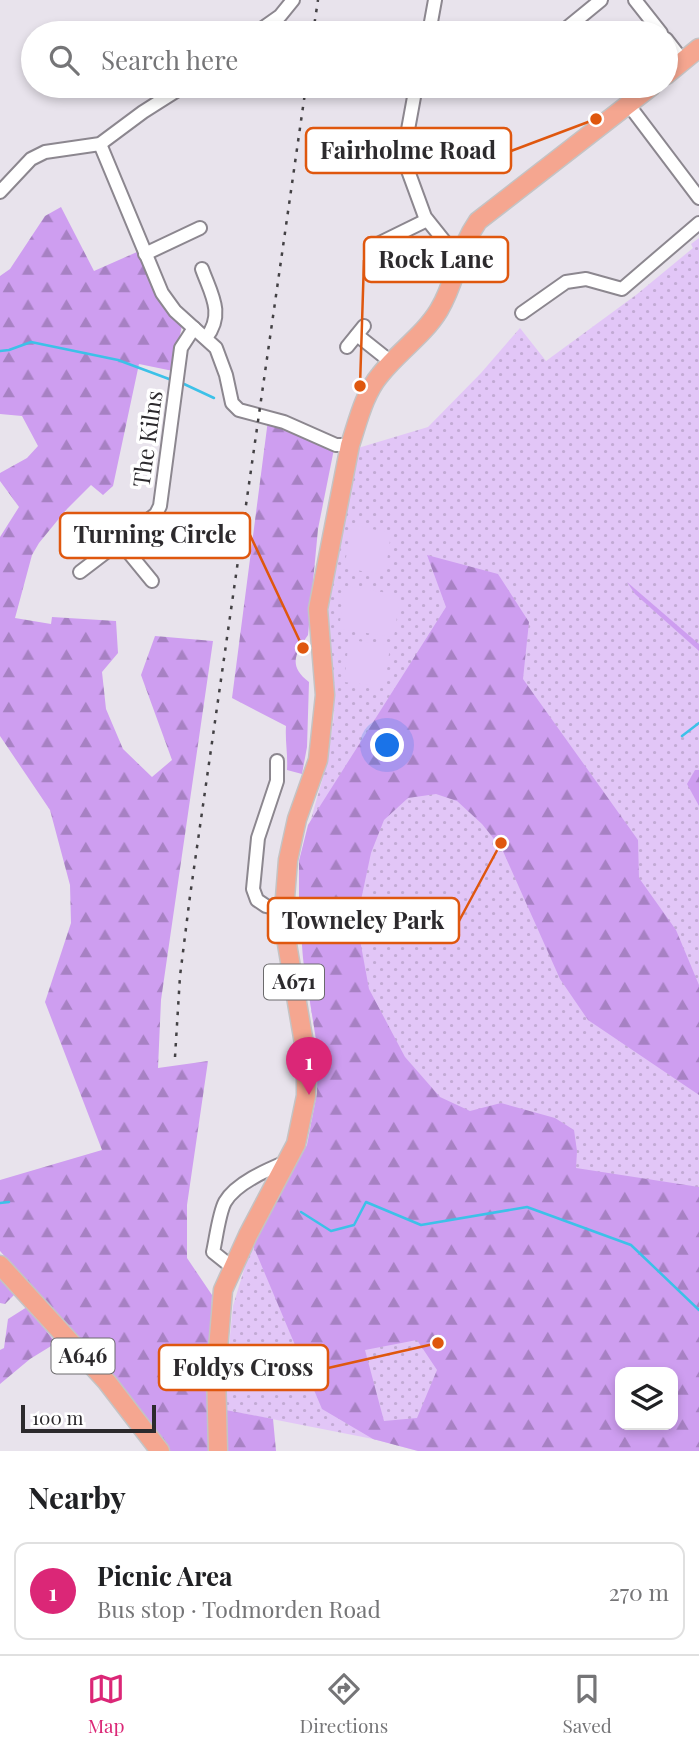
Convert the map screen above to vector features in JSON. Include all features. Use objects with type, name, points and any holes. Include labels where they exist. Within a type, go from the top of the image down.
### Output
[{"type":"highway","points":[[678,65],[699,48]]},
{"type":"highway","name":"A671","points":[[218,1451],[216,1372],[223,1290],[296,1144],[306,1096],[306,1055],[287,944],[284,910],[288,860],[297,819],[318,760],[325,695],[318,609],[351,445],[369,392],[379,376],[438,313],[448,295],[460,252],[478,221],[636,98]]},
{"type":"highway","name":"A646","points":[[0,1265],[107,1382],[160,1451]]},
{"type":"street","points":[[274,21],[293,0]]},
{"type":"street","points":[[431,21],[435,0]]},
{"type":"street","points":[[575,21],[601,0]]},
{"type":"street","points":[[635,0],[652,21]]},
{"type":"street","points":[[678,55],[683,61]]},
{"type":"street","points":[[0,192],[31,159],[44,152],[100,144],[165,98]]},
{"type":"street","points":[[414,98],[403,157],[427,220],[449,247]]},
{"type":"street","points":[[628,104],[699,198]]},
{"type":"street","points":[[100,144],[162,293],[175,311],[220,353],[232,403],[239,410],[285,422],[336,445],[351,445]]},
{"type":"street","points":[[374,246],[427,220]]},
{"type":"street","points":[[522,313],[566,282],[586,279],[622,289],[699,223]]},
{"type":"street","points":[[145,254],[200,228]]},
{"type":"street","points":[[202,269],[216,311],[215,327],[206,338]]},
{"type":"street","name":"The Kilns","points":[[80,572],[156,514],[160,506],[181,348],[194,328]]},
{"type":"street","points":[[347,347],[360,330],[391,362]]},
{"type":"street","points":[[120,542],[152,581]]},
{"type":"street","points":[[277,761],[278,780],[258,838],[253,889],[257,900],[266,906],[284,910]]},
{"type":"street","points":[[233,1268],[214,1252],[225,1202],[242,1185],[262,1172],[286,1162]]},
{"type":"shaded area","points":[[699,238],[699,1451],[418,1451],[373,1439],[226,1410],[226,1375],[233,1306],[252,1243],[307,1145],[317,1093],[318,1052],[303,958],[299,861],[327,763],[334,714],[328,613],[335,558],[358,448],[428,427],[520,328],[546,361],[636,295],[693,248],[691,244]]},
{"type":"shaded area","points":[[352,525],[391,533],[385,575],[344,568]]},
{"type":"shaded area","points":[[345,586],[400,595],[394,637],[339,629]]},
{"type":"shaded area","points":[[349,640],[390,645],[385,687],[344,682]]},
{"type":"green space","points":[[61,207],[94,271],[137,252],[157,292],[182,325],[173,371],[139,364],[113,486],[103,495],[91,485],[39,543],[32,555],[15,618],[51,624],[52,617],[116,621],[118,653],[102,672],[106,709],[123,749],[152,777],[172,760],[141,675],[155,636],[213,641],[161,1000],[158,1068],[208,1061],[187,1205],[187,1258],[212,1295],[208,1404],[211,1451],[169,1451],[132,1400],[0,1251],[0,1180],[102,1150],[45,1002],[71,923],[70,885],[50,810],[0,736],[0,537],[19,507],[0,481],[0,473],[27,458],[38,446],[22,416],[0,414],[0,276],[10,269],[45,216]]},
{"type":"green space","points":[[268,420],[334,449],[318,529],[308,635],[296,660],[298,671],[309,682],[307,747],[302,774],[287,770],[286,726],[232,698]]},
{"type":"green space","points":[[427,555],[498,574],[529,622],[523,679],[638,840],[639,878],[676,930],[699,985],[699,1095],[588,1020],[560,979],[502,849],[482,824],[457,801],[436,794],[408,798],[384,820],[371,853],[358,929],[369,989],[405,1057],[440,1097],[470,1111],[501,1103],[555,1118],[574,1130],[576,1168],[699,1187],[699,1451],[418,1451],[373,1439],[322,1409],[252,1243],[307,1145],[317,1093],[318,1052],[303,958],[299,907],[299,861],[308,825],[446,607]],"holes":[[[417,1340],[437,1370],[417,1418],[384,1421],[365,1350]]]},
{"type":"green space","points":[[627,582],[699,644],[699,651],[635,594]]},
{"type":"green space","points":[[695,770],[699,770],[699,806],[687,784]]},
{"type":"green space","points":[[0,1276],[15,1294],[5,1304],[0,1303]]},
{"type":"green space","points":[[27,1307],[56,1343],[30,1359],[0,1384],[0,1350],[4,1348],[8,1319]]},
{"type":"green space","points":[[226,1410],[273,1419],[276,1451],[226,1451]]},
{"type":"waterway","points":[[0,351],[31,342],[118,360],[169,379]]},
{"type":"waterway","points":[[184,384],[214,398]]},
{"type":"waterway","points":[[682,736],[699,723]]},
{"type":"waterway","points":[[0,1203],[9,1202]]},
{"type":"waterway","points":[[301,1212],[331,1231],[354,1225],[366,1202],[421,1225],[527,1207],[631,1245],[699,1310]]},
{"type":"railway","points":[[315,21],[318,0]]},
{"type":"railway","points":[[175,1057],[180,976],[190,896],[304,98]]},
{"type":"place","name":"Fairholme Road","points":[[596,119]]},
{"type":"place","name":"Rock Lane","points":[[360,386]]},
{"type":"place","name":"Turning Circle","points":[[303,648]]},
{"type":"place","name":"Towneley Park","points":[[501,843]]},
{"type":"place","name":"Picnic Area","points":[[309,1095]]},
{"type":"place","name":"Foldys Cross","points":[[438,1343]]}]
